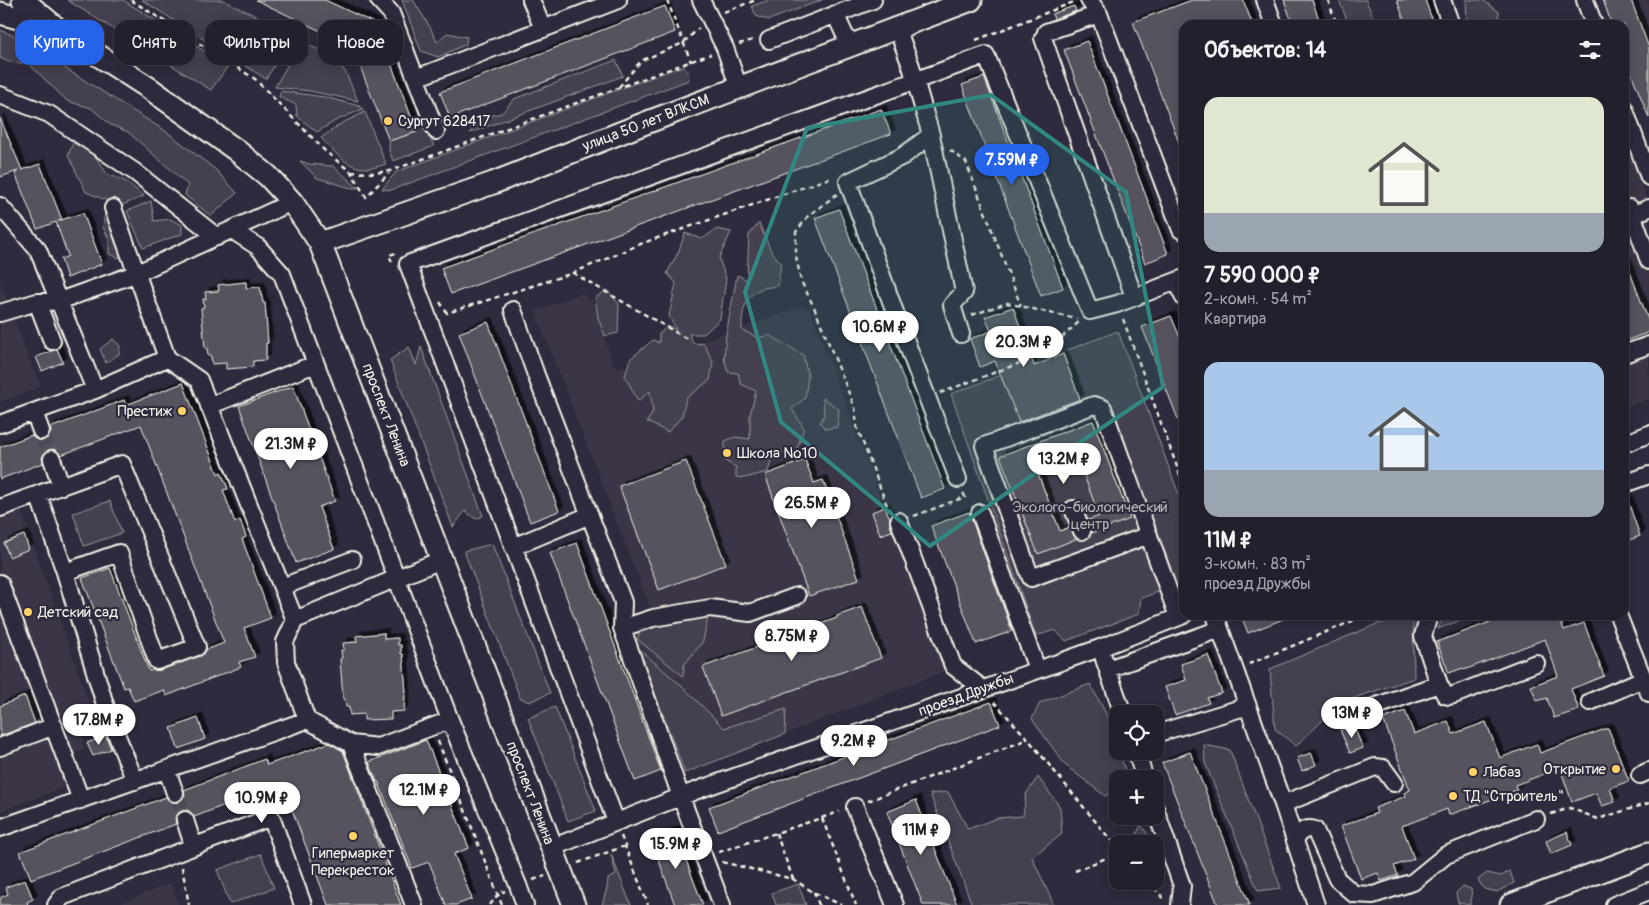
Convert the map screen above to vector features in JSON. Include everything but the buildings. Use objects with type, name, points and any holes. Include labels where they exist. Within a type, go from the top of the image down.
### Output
[{"type":"main road","name":"проспект Ленина","points":[[23,0],[47,20]]},
{"type":"main road","name":"улица 50 лет ВЛКСМ","points":[[320,243],[493,183],[971,0]]},
{"type":"main road","name":"проспект Ленина","points":[[0,13],[24,20]]},
{"type":"main road","name":"проспект Ленина","points":[[104,59],[149,88],[236,150],[268,176],[292,202],[320,243],[574,905]]},
{"type":"main road","points":[[1511,905],[1649,853]]},
{"type":"street","points":[[380,0],[391,12],[436,131]]},
{"type":"street","points":[[531,0],[544,29]]},
{"type":"street","points":[[416,78],[618,0]]},
{"type":"street","points":[[701,0],[725,48],[739,88]]},
{"type":"street","points":[[764,39],[874,0]]},
{"type":"street","points":[[1088,0],[1099,14],[1179,225]]},
{"type":"street","points":[[1265,0],[1272,20]]},
{"type":"street","points":[[1442,0],[1449,20]]},
{"type":"street","points":[[1585,0],[1592,20]]},
{"type":"street","points":[[835,14],[850,46]]},
{"type":"street","points":[[1099,14],[1044,35],[1134,297]]},
{"type":"street","points":[[896,28],[916,80],[931,135],[964,292],[952,305],[959,327]]},
{"type":"street","points":[[616,822],[408,264],[986,55],[1090,311],[1117,304],[1179,280]]},
{"type":"street","points":[[0,95],[49,114],[135,172],[217,237]]},
{"type":"street","points":[[1629,123],[1649,177]]},
{"type":"street","points":[[931,135],[904,156],[848,182],[958,479]]},
{"type":"street","points":[[0,314],[37,302],[59,301],[135,274],[292,202]]},
{"type":"street","points":[[0,206],[38,250],[94,390]]},
{"type":"street","points":[[113,208],[135,274],[167,358],[199,380],[295,620]]},
{"type":"street","points":[[1629,213],[1649,208]]},
{"type":"street","points":[[1629,215],[1649,261]]},
{"type":"street","points":[[232,230],[258,247],[282,274],[450,720],[525,905]]},
{"type":"street","points":[[37,302],[52,341]]},
{"type":"street","points":[[514,310],[536,376],[622,602],[622,628],[703,858],[722,905]]},
{"type":"street","points":[[1629,352],[1649,345]]},
{"type":"street","points":[[0,424],[94,390],[167,358]]},
{"type":"street","points":[[210,406],[315,364]]},
{"type":"street","points":[[1149,536],[1030,578],[984,445],[1094,406],[1103,408],[1149,536],[1179,611]]},
{"type":"street","points":[[34,412],[41,431]]},
{"type":"street","points":[[1629,442],[1649,434]]},
{"type":"street","points":[[52,459],[61,486]]},
{"type":"street","points":[[0,508],[122,464],[197,647],[157,661],[119,553],[65,572]]},
{"type":"street","points":[[1629,482],[1649,476]]},
{"type":"street","points":[[38,494],[65,572],[107,711],[135,781]]},
{"type":"street","points":[[1073,509],[1092,557]]},
{"type":"street","points":[[980,513],[1037,669]]},
{"type":"street","points":[[513,547],[590,515]]},
{"type":"street","points":[[899,521],[953,666],[983,689]]},
{"type":"street","points":[[282,587],[352,560]]},
{"type":"street","points":[[441,560],[295,620],[285,642],[286,662],[307,720],[351,744],[378,746],[450,720]]},
{"type":"street","points":[[0,583],[81,800]]},
{"type":"street","points":[[622,628],[653,618],[710,608],[750,613],[797,596]]},
{"type":"street","name":"проезд Дружбы","points":[[551,848],[681,797],[1100,648],[1179,617]]},
{"type":"street","points":[[1428,620],[1423,636],[1439,684],[1445,695],[1449,696],[1536,663]]},
{"type":"street","points":[[1590,702],[1646,686],[1620,620]]},
{"type":"street","points":[[1108,669],[1218,622],[1295,838],[1316,905]]},
{"type":"street","points":[[1100,648],[1120,705]]},
{"type":"street","points":[[1357,713],[1439,684]]},
{"type":"street","points":[[1164,731],[1248,706]]},
{"type":"street","points":[[0,828],[307,720]]},
{"type":"street","points":[[0,747],[54,726]]},
{"type":"street","points":[[351,744],[414,905]]},
{"type":"street","points":[[1283,804],[1374,767],[1383,768],[1394,783]]},
{"type":"street","points":[[167,770],[175,793]]},
{"type":"street","points":[[854,807],[895,905]]},
{"type":"street","points":[[56,905],[62,897],[271,817],[304,905]]},
{"type":"street","points":[[1295,838],[1303,829],[1315,830],[1337,879],[1354,894],[1373,895],[1413,882],[1446,855],[1536,819]]},
{"type":"street","points":[[185,820],[186,848]]},
{"type":"street","points":[[1161,825],[1182,886],[1180,905]]},
{"type":"street","points":[[1614,905],[1649,891]]},
{"type":"path","points":[[131,0],[255,80],[325,151],[351,172],[366,197],[390,172]]},
{"type":"path","points":[[667,0],[691,62]]},
{"type":"path","points":[[618,88],[641,61],[683,43],[710,17],[756,0]]},
{"type":"path","points":[[1328,0],[1335,20]]},
{"type":"path","points":[[351,172],[390,172],[725,48],[764,39]]},
{"type":"path","points":[[931,135],[966,162],[1021,306]]},
{"type":"path","points":[[436,296],[447,313],[573,273],[643,243],[835,176],[848,182],[834,197],[808,216],[796,232],[796,256],[801,281],[855,408],[857,427],[886,503],[899,521],[965,497],[958,479]]},
{"type":"path","points":[[573,273],[689,340]]},
{"type":"path","points":[[927,398],[1044,354],[1081,320],[1006,302],[959,327]]},
{"type":"path","points":[[1117,304],[1179,472]]},
{"type":"path","points":[[1236,670],[1356,620]]},
{"type":"path","points":[[983,689],[1028,739],[1109,840]]},
{"type":"path","points":[[433,727],[502,905]]},
{"type":"path","points":[[1536,819],[1570,808],[1598,819],[1649,803]]},
{"type":"path","points":[[822,818],[856,905]]},
{"type":"path","points":[[616,822],[648,905]]},
{"type":"path","points":[[776,833],[793,879]]},
{"type":"path","points":[[186,848],[189,905]]},
{"type":"path","points":[[1074,871],[1109,855]]},
{"type":"path","points":[[703,858],[793,879],[814,892],[842,905]]},
{"type":"path","points":[[1156,890],[1170,905]]},
{"type":"path","points":[[814,892],[819,905]]},
{"type":"highlighted area","points":[[991,95],[1126,192],[1163,387],[930,546],[781,422],[745,292],[807,128]]},
{"type":"shaded area","points":[[1631,0],[1649,0],[1649,48]]},
{"type":"shaded area","points":[[1629,152],[1649,205],[1649,399],[1629,406]]},
{"type":"shaded area","points":[[0,282],[40,387],[0,402]]},
{"type":"shaded area","name":"Школа №10","points":[[582,293],[592,301],[614,366],[628,367],[801,307],[810,309],[945,671],[685,773],[635,642],[641,630],[656,624],[535,311]]},
{"type":"shaded area","name":"Детский сад","points":[[20,508],[91,708],[82,732],[84,748],[72,756],[82,781],[0,811],[0,516]]},
{"type":"shaded area","points":[[171,883],[179,905],[116,905]]},
{"type":"green space","points":[[67,0],[123,0],[155,20],[114,20],[114,29],[104,23],[104,20],[99,20]]},
{"type":"green space","points":[[142,0],[223,0],[265,20],[205,20],[205,40],[195,34],[195,20],[173,20]]},
{"type":"green space","points":[[402,0],[413,0],[437,42],[447,33],[467,37],[466,44],[438,57],[421,51]]},
{"type":"green space","points":[[769,0],[822,0],[769,20],[756,16],[752,6]]},
{"type":"green space","points":[[1339,0],[1366,0],[1374,20],[1347,20]]},
{"type":"green space","points":[[1466,0],[1483,0],[1499,12],[1498,20],[1467,20]]},
{"type":"green space","points":[[0,30],[15,37],[15,63],[0,58]]},
{"type":"green space","points":[[308,44],[318,50],[318,65],[339,65],[345,71],[358,101],[310,91],[275,87],[287,65],[308,65]]},
{"type":"green space","points":[[195,45],[205,52],[205,65],[228,66],[211,90],[171,65],[195,65]]},
{"type":"green space","points":[[616,60],[623,76],[470,133],[481,118],[502,113],[514,99]]},
{"type":"green space","points":[[30,65],[60,65],[167,132],[216,170],[237,193],[211,216],[185,195],[188,185],[128,132],[111,125],[91,108],[67,101]]},
{"type":"green space","points":[[244,65],[275,65],[266,79]]},
{"type":"green space","points":[[682,66],[688,71],[689,80],[391,190],[382,189],[396,172]]},
{"type":"green space","points":[[281,91],[324,97],[359,106],[363,109],[337,120],[317,132],[297,116],[296,105],[279,97]]},
{"type":"green space","points":[[365,112],[386,164],[365,168],[349,164],[321,138],[342,123]]},
{"type":"green space","points":[[413,123],[419,123],[428,133],[434,146],[393,161],[389,150],[389,141],[416,132]]},
{"type":"green space","points":[[73,143],[93,153],[107,174],[125,181],[144,196],[120,206],[86,192],[68,155]]},
{"type":"green space","points":[[300,161],[309,164],[333,166],[358,188],[351,188],[317,178]]},
{"type":"green space","points":[[151,201],[154,221],[170,219],[182,225],[182,234],[143,248],[127,211]]},
{"type":"green space","points":[[105,212],[122,250],[119,258],[109,254],[109,239],[103,227]]},
{"type":"green space","points":[[759,223],[771,251],[781,263],[778,286],[761,289],[751,295],[743,312],[742,330],[758,338],[769,335],[803,355],[808,376],[805,398],[792,409],[804,428],[796,452],[773,453],[768,472],[744,478],[736,477],[736,467],[725,461],[725,441],[735,437],[750,439],[750,415],[756,391],[741,384],[738,373],[728,372],[724,358],[726,335],[737,275],[747,280],[749,235]]},
{"type":"green space","points":[[717,229],[731,232],[719,258],[726,279],[720,319],[704,334],[689,334],[693,343],[704,344],[713,362],[710,380],[686,398],[682,416],[668,432],[647,422],[653,412],[650,391],[638,401],[625,376],[630,359],[653,340],[659,343],[659,334],[668,326],[676,330],[669,316],[676,283],[667,273],[678,253],[685,233],[702,239]]},
{"type":"green space","points":[[607,290],[619,304],[618,333],[605,336],[598,318],[595,298]]},
{"type":"green space","name":"Эколого-биологический центр","points":[[1118,331],[1179,495],[1179,585],[1141,598],[1139,614],[1066,641],[1055,630],[1036,636],[951,394]]},
{"type":"green space","points":[[113,339],[120,346],[119,354],[106,363],[100,349]]},
{"type":"green space","points":[[409,347],[416,365],[421,347],[483,516],[476,519],[465,511],[453,527],[390,360]]},
{"type":"green space","points":[[823,398],[839,409],[837,427],[826,429],[820,423],[824,415]]},
{"type":"green space","points":[[110,501],[122,533],[84,546],[73,513]]},
{"type":"green space","points":[[492,544],[550,693],[529,702],[520,698],[464,551]]},
{"type":"green space","points":[[709,612],[703,641],[684,665],[683,676],[637,639],[641,630]]},
{"type":"green space","points":[[1393,620],[1413,620],[1414,678],[1342,702],[1296,746],[1275,729],[1270,669],[1377,624]]},
{"type":"green space","points":[[1442,620],[1461,620],[1438,629]]},
{"type":"green space","points":[[638,648],[683,687],[724,728],[786,709],[785,734],[685,773]]},
{"type":"green space","points":[[1090,684],[1109,720],[1109,760],[1122,760],[1125,770],[1109,770],[1109,794],[1105,796],[1065,765],[1032,719],[1040,703]]},
{"type":"green space","points":[[555,707],[596,811],[568,821],[528,718]]},
{"type":"green space","points":[[1204,745],[1230,750],[1281,888],[1258,891],[1205,763]]},
{"type":"green space","points":[[1038,777],[1060,807],[1062,834],[1032,857],[1054,905],[972,905],[930,794],[948,792],[968,829],[997,818],[1023,816],[1026,794]]},
{"type":"green space","points":[[1141,825],[1148,835],[1136,835]]},
{"type":"green space","points":[[261,854],[274,888],[230,904],[217,870]]},
{"type":"green space","points":[[611,854],[631,905],[602,905],[608,879],[616,875]]},
{"type":"green space","points":[[1510,871],[1514,883],[1497,892],[1484,889],[1478,880],[1487,873],[1501,876]]},
{"type":"green space","points":[[798,884],[806,905],[776,905],[772,893]]},
{"type":"green space","points":[[1463,886],[1471,889],[1470,905],[1458,903],[1456,893]]},
{"type":"tunnel","points":[[41,431],[52,459]]},
{"type":"tunnel","points":[[175,793],[185,820]]},
{"type":"place","name":"Сургут 628417","points":[[388,121]]},
{"type":"place","name":"Престиж","points":[[182,411]]},
{"type":"place","name":"Школа №10","points":[[727,453]]},
{"type":"place","name":"Детский сад","points":[[28,612]]},
{"type":"place","name":"Открытие","points":[[1616,769]]},
{"type":"place","name":"Лабаз","points":[[1473,772]]},
{"type":"place","name":"ТД \"Строитель\"","points":[[1453,796]]},
{"type":"place","name":"Гипермаркет Перекресток","points":[[353,836]]}]
